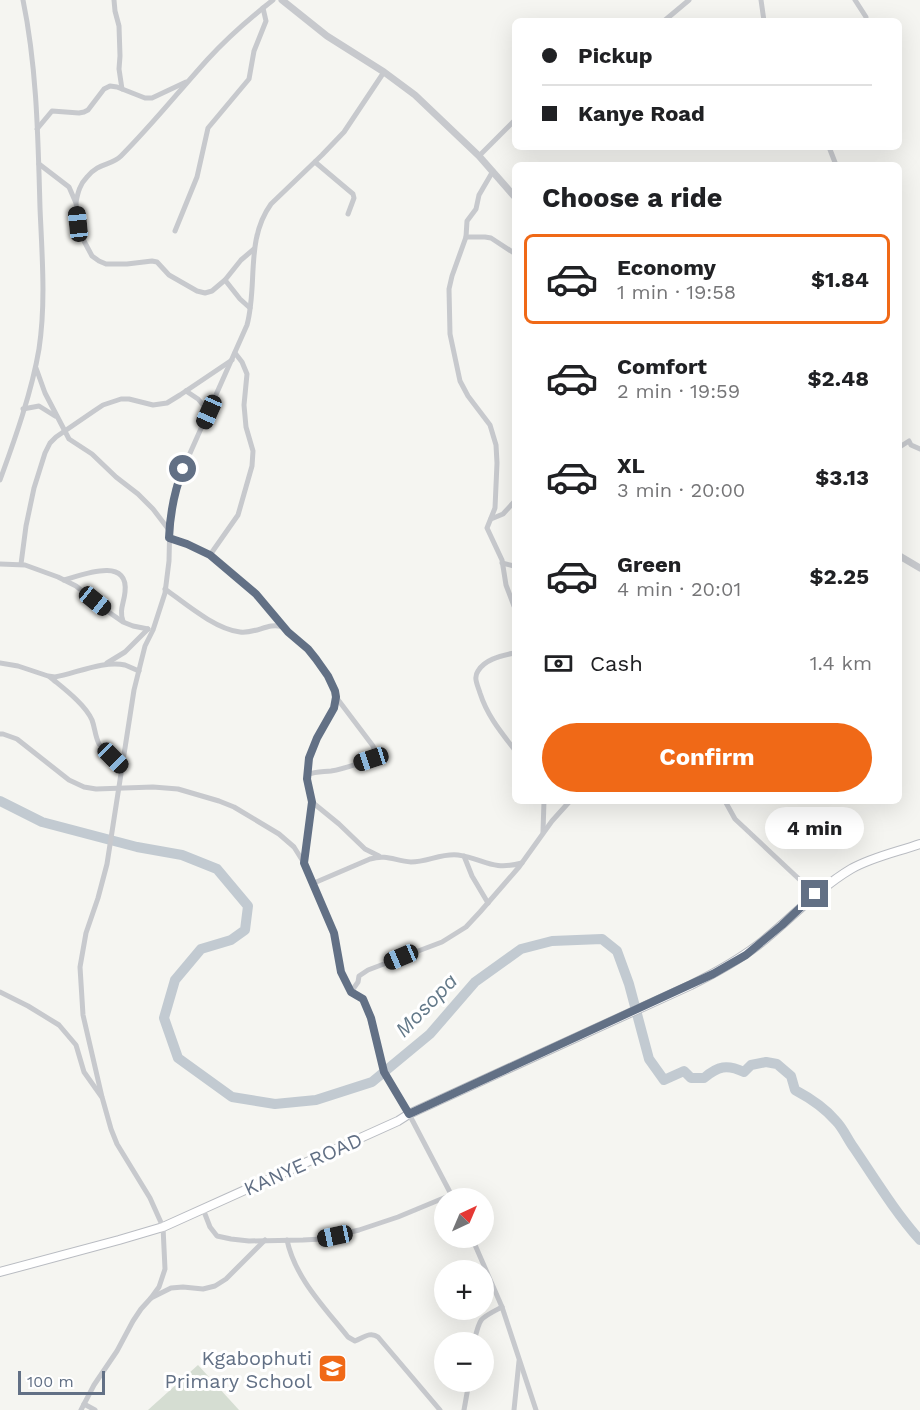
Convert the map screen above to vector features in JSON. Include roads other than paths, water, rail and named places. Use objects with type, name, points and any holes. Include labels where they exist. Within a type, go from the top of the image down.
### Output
[{"type":"main road","points":[[815,894],[854,868],[920,844]]},
{"type":"main road","name":"KANYE ROAD","points":[[0,1272],[163,1227],[398,1121],[713,974],[746,955],[815,894]]},
{"type":"street","points":[[0,480],[35,366],[42,323],[39,164],[34,65],[23,0]]},
{"type":"street","points":[[114,0],[119,26],[118,69],[122,89]]},
{"type":"street","points":[[254,249],[212,291],[205,293],[197,291],[169,275],[157,262],[106,264],[99,261],[84,241],[78,224],[76,203],[80,185],[92,170],[119,158],[223,44],[273,0]]},
{"type":"street","points":[[282,0],[327,36],[415,94],[479,156],[512,194]]},
{"type":"street","points":[[668,18],[689,0]]},
{"type":"street","points":[[761,0],[764,18]]},
{"type":"street","points":[[855,0],[866,18]]},
{"type":"street","points":[[175,231],[197,177],[208,128],[249,79],[254,51],[266,21],[263,8]]},
{"type":"street","points":[[81,1410],[133,1321],[159,1287],[165,1269],[163,1227],[155,1207],[117,1144],[102,1097],[83,1015],[80,967],[86,933],[107,864],[134,690],[145,646],[165,589],[170,517],[176,485],[247,325],[254,249],[265,213],[278,197],[344,132],[384,72]]},
{"type":"street","points":[[37,129],[52,111],[79,113],[88,110],[110,86],[145,98],[152,98],[189,80]]},
{"type":"street","points":[[479,156],[512,123]]},
{"type":"street","points":[[315,162],[353,194],[354,198],[348,214]]},
{"type":"street","points":[[39,164],[69,187],[76,203]]},
{"type":"street","points":[[493,171],[479,195],[476,209],[467,221],[466,237],[452,276],[449,289],[450,334],[457,372],[463,389],[490,425],[496,445],[495,508],[488,528],[499,552],[512,601]]},
{"type":"street","points":[[466,237],[491,238],[512,252]]},
{"type":"street","points":[[225,280],[250,308]]},
{"type":"street","points":[[210,555],[238,515],[252,466],[253,451],[246,427],[244,405],[247,374],[235,353]]},
{"type":"street","points":[[21,564],[26,526],[45,453],[50,443],[103,405],[121,399],[153,405],[167,402],[232,360]]},
{"type":"street","points":[[35,366],[45,393],[69,439],[92,454],[138,494],[169,530]]},
{"type":"street","points":[[186,391],[198,399],[209,412]]},
{"type":"street","points":[[23,409],[39,406],[57,417]]},
{"type":"street","points":[[902,445],[909,441],[911,445],[920,449]]},
{"type":"street","points":[[491,519],[503,514],[512,504]]},
{"type":"street","points":[[169,538],[210,555],[256,594],[285,628],[308,649],[328,676],[335,691],[334,708],[309,758],[307,775],[312,802],[304,863]]},
{"type":"street","points":[[902,557],[920,568]]},
{"type":"street","points":[[502,563],[512,566]]},
{"type":"street","points":[[0,564],[30,566],[64,580],[76,586],[123,621],[133,626],[151,629]]},
{"type":"street","points":[[64,580],[98,570],[118,573],[125,584],[121,610],[123,621]]},
{"type":"street","points":[[165,589],[215,623],[234,631],[250,632],[274,625],[285,628]]},
{"type":"street","points":[[103,666],[151,629]]},
{"type":"street","points":[[512,653],[494,657],[482,666],[476,675],[483,705],[512,746]]},
{"type":"street","points":[[0,663],[55,677],[115,664],[126,665],[139,671]]},
{"type":"street","points":[[48,676],[68,692],[89,716],[99,744],[123,768]]},
{"type":"street","points":[[307,775],[317,771],[338,770],[376,756],[373,746],[336,697]]},
{"type":"street","points":[[0,734],[17,739],[57,771],[84,787],[178,789],[234,807],[279,834],[294,847],[314,883],[334,933],[341,972],[351,992],[363,999],[371,1018],[384,1072],[409,1114],[447,1188]]},
{"type":"street","points":[[312,802],[361,846],[379,856],[409,862],[451,855],[464,856],[495,866],[511,866],[523,862]]},
{"type":"street","points":[[543,834],[544,804]]},
{"type":"street","points":[[351,992],[362,974],[442,942],[466,927],[523,862],[568,804]]},
{"type":"street","points":[[727,804],[735,819],[815,894]]},
{"type":"street","points":[[314,883],[379,856]]},
{"type":"street","points":[[464,856],[472,876],[488,903]]},
{"type":"street","points":[[0,992],[59,1025],[76,1045],[84,1072],[102,1097]]},
{"type":"street","points":[[202,1209],[217,1236],[249,1241],[322,1239],[399,1217],[434,1204]]},
{"type":"street","points":[[151,1298],[171,1288],[203,1289],[215,1286],[226,1279],[265,1240]]},
{"type":"street","points":[[287,1240],[292,1258],[304,1281],[348,1337],[355,1341],[370,1334],[376,1335],[441,1410]]},
{"type":"street","points":[[476,1248],[502,1307],[536,1410]]},
{"type":"street","points":[[476,1332],[483,1317],[502,1307]]},
{"type":"street","points":[[514,1410],[520,1359]]},
{"type":"street","points":[[464,1410],[467,1392]]},
{"type":"street","points":[[84,1404],[95,1410]]},
{"type":"waterway","name":"Mosopa","points":[[0,801],[42,822],[137,847],[182,855],[217,869],[248,906],[245,930],[231,940],[201,949],[175,980],[164,1018],[178,1058],[232,1097],[275,1104],[316,1100],[372,1082],[430,1034],[475,982],[521,949],[552,941],[602,939],[617,951],[629,984],[649,1059],[664,1080],[684,1071],[691,1078],[704,1078],[714,1071],[728,1067],[744,1072],[751,1065],[766,1062],[777,1064],[791,1076],[795,1090],[812,1100],[839,1124],[902,1218],[920,1240]]},
{"type":"place","name":"Kgabophuti Primary School","points":[[333,1369]]}]
